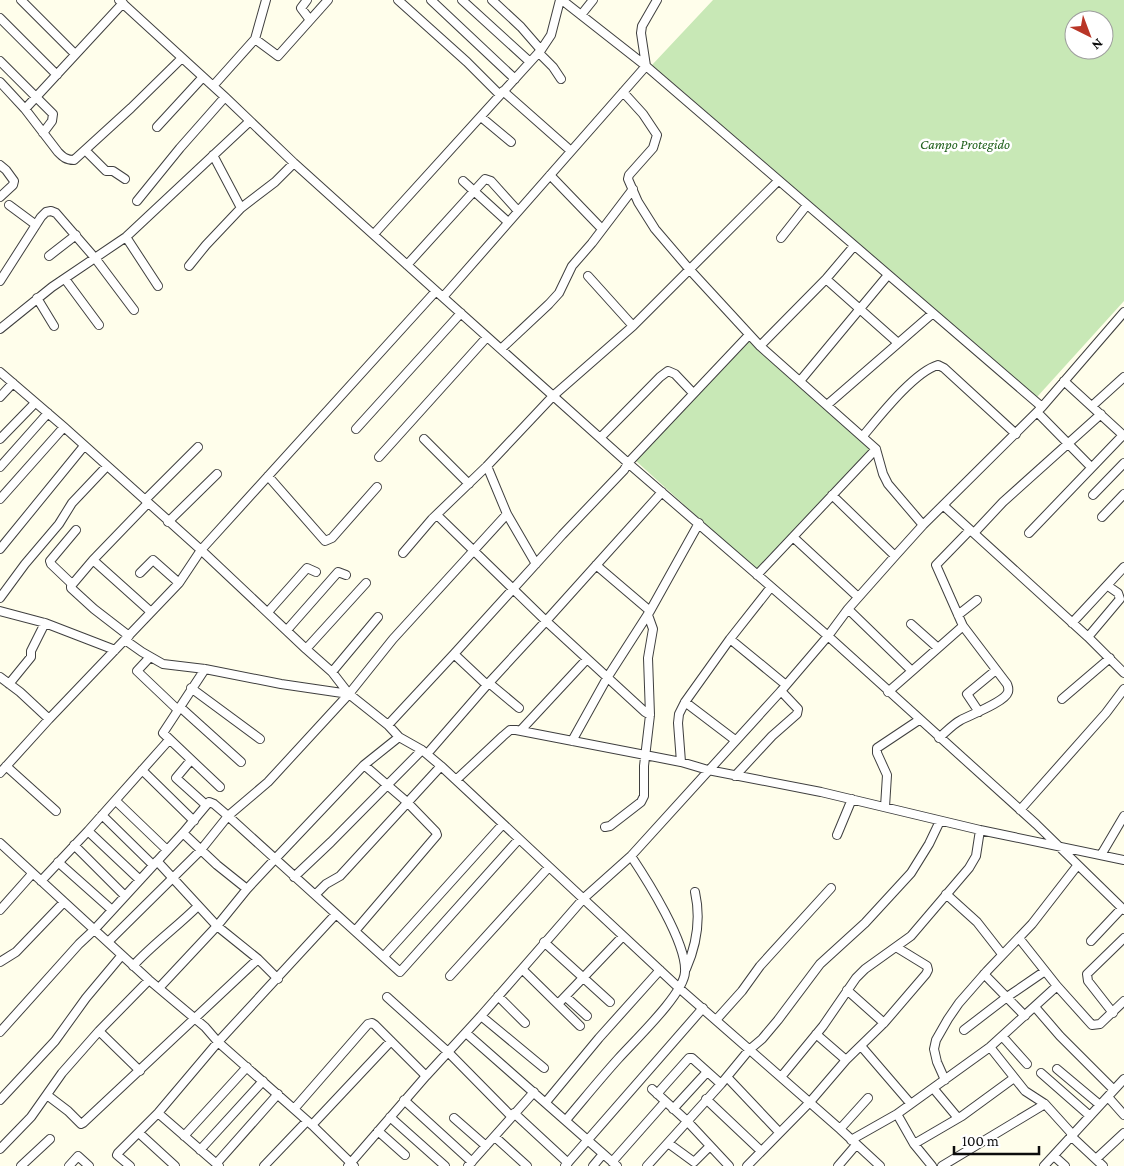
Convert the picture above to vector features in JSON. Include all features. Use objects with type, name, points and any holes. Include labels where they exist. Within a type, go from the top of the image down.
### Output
[{"type":"street","points":[[21,0],[76,54]]},
{"type":"street","points":[[213,86],[255,39],[266,0]]},
{"type":"street","points":[[307,0],[301,8],[310,20]]},
{"type":"street","points":[[255,39],[278,56],[328,0]]},
{"type":"street","points":[[398,0],[502,93],[571,151]]},
{"type":"street","points":[[431,0],[515,79]]},
{"type":"street","points":[[462,0],[530,62]]},
{"type":"street","points":[[492,0],[527,34],[561,79]]},
{"type":"street","points":[[374,234],[540,51],[551,35],[561,0],[646,66],[933,314],[1040,409],[1091,467]]},
{"type":"street","points":[[582,15],[593,0]]},
{"type":"street","points":[[646,66],[641,33],[642,26],[657,0]]},
{"type":"street","points":[[25,110],[121,2],[294,163],[552,396],[828,636],[1062,848],[1077,866],[1123,909],[1091,941]]},
{"type":"street","points":[[0,18],[57,75]]},
{"type":"street","points":[[0,82],[58,152],[69,160],[74,160],[182,58]]},
{"type":"street","points":[[0,61],[54,114],[52,121],[43,134]]},
{"type":"street","points":[[443,297],[646,66]]},
{"type":"street","points":[[157,127],[203,77]]},
{"type":"street","points":[[623,92],[657,135],[653,148],[628,175],[638,202],[656,229],[749,335],[876,449],[888,484],[924,525]]},
{"type":"street","points":[[137,201],[225,97]]},
{"type":"street","points":[[481,116],[512,142]]},
{"type":"street","points":[[0,329],[37,298],[126,237],[250,121]]},
{"type":"street","points":[[85,150],[106,171],[113,171],[125,179]]},
{"type":"street","points":[[213,155],[241,208]]},
{"type":"street","points":[[189,266],[206,244],[241,208],[275,182],[294,163]]},
{"type":"street","points":[[0,165],[6,170],[14,183],[0,197]]},
{"type":"street","points":[[550,175],[602,229]]},
{"type":"street","points":[[407,265],[485,179],[489,179],[518,211]]},
{"type":"street","points":[[403,553],[552,396],[633,326],[778,180]]},
{"type":"street","points":[[463,181],[508,222]]},
{"type":"street","points":[[501,349],[559,293],[572,266],[633,189]]},
{"type":"street","points":[[8,205],[36,225]]},
{"type":"street","points":[[781,238],[807,205]]},
{"type":"street","points":[[0,280],[3,268],[46,212],[51,211],[56,214],[96,258],[134,310]]},
{"type":"street","points":[[49,256],[76,235]]},
{"type":"street","points":[[126,237],[158,286]]},
{"type":"street","points":[[760,346],[826,278],[854,246]]},
{"type":"street","points":[[800,381],[888,275]]},
{"type":"street","points":[[588,276],[633,326]]},
{"type":"street","points":[[826,278],[898,343]]},
{"type":"street","points":[[65,279],[99,326]]},
{"type":"street","points":[[0,773],[179,583],[201,550],[436,291]]},
{"type":"street","points":[[37,298],[54,326]]},
{"type":"street","points":[[1,846],[310,1123],[350,1165],[390,1116],[482,1016],[544,942],[584,898],[630,856],[783,688],[828,636],[858,597],[895,556],[1040,409],[1124,312]]},
{"type":"street","points":[[356,429],[461,313]]},
{"type":"street","points":[[827,405],[933,314]]},
{"type":"street","points":[[388,725],[620,474],[628,463],[749,335]]},
{"type":"street","points":[[379,457],[488,337]]},
{"type":"street","points":[[863,436],[904,390],[925,371],[938,365],[944,368],[1016,434]]},
{"type":"street","points":[[0,372],[201,550],[332,672],[349,694],[388,725],[399,737],[424,752],[441,766],[660,970],[840,1128],[880,1166]]},
{"type":"street","points":[[600,438],[665,373],[672,372],[693,393]]},
{"type":"street","points":[[1092,406],[1124,377]]},
{"type":"street","points":[[1029,532],[1091,467],[1124,436],[1064,381]]},
{"type":"street","points":[[0,397],[13,383]]},
{"type":"street","points":[[0,439],[36,402]]},
{"type":"street","points":[[0,467],[48,414]]},
{"type":"street","points":[[939,738],[960,720],[979,712],[1007,694],[1008,688],[963,626],[936,565],[1101,414]]},
{"type":"street","points":[[0,499],[64,427]]},
{"type":"street","points":[[424,439],[469,484]]},
{"type":"street","points":[[0,549],[84,446]]},
{"type":"street","points":[[72,584],[198,447]]},
{"type":"street","points":[[757,574],[876,449]]},
{"type":"street","points":[[1093,496],[1124,463]]},
{"type":"street","points":[[0,598],[25,564],[59,524],[72,503],[107,466]]},
{"type":"street","points":[[487,466],[507,514],[536,564]]},
{"type":"street","points":[[168,522],[217,474]]},
{"type":"street","points":[[268,476],[325,541],[328,541],[338,531],[377,487]]},
{"type":"street","points":[[294,877],[424,752],[546,621],[662,492]]},
{"type":"street","points":[[1102,517],[1124,494]]},
{"type":"street","points":[[832,495],[895,556]]},
{"type":"street","points":[[944,506],[1088,637],[1124,674]]},
{"type":"street","points":[[108,942],[200,851],[228,816],[268,782],[349,694],[393,639],[507,514]]},
{"type":"street","points":[[437,515],[546,621],[644,712],[650,715]]},
{"type":"street","points":[[572,741],[607,678],[649,613],[699,523]]},
{"type":"street","points":[[76,530],[50,560],[52,564],[72,584],[71,588],[150,657],[163,664],[205,669],[281,684],[349,694]]},
{"type":"street","points":[[794,537],[858,597]]},
{"type":"street","points":[[93,560],[151,612]]},
{"type":"street","points":[[140,573],[153,560],[179,583]]},
{"type":"street","points":[[596,565],[649,613],[653,628],[648,658],[650,715],[644,766],[644,798],[614,823],[605,827]]},
{"type":"street","points":[[1072,623],[1124,567]]},
{"type":"street","points":[[268,612],[307,568],[316,572]]},
{"type":"street","points":[[287,630],[338,572],[346,576]]},
{"type":"street","points":[[306,649],[366,583]]},
{"type":"street","points":[[1088,637],[1120,599],[1118,593],[1108,586]]},
{"type":"street","points":[[681,762],[678,723],[679,714],[685,702],[730,639],[772,587]]},
{"type":"street","points":[[958,615],[976,600]]},
{"type":"street","points":[[848,610],[912,671]]},
{"type":"street","points":[[0,611],[45,624],[115,650]]},
{"type":"street","points":[[332,672],[378,617]]},
{"type":"street","points":[[9,684],[31,657],[31,651],[45,624]]},
{"type":"street","points":[[911,624],[938,648]]},
{"type":"street","points":[[888,692],[963,626]]},
{"type":"street","points":[[730,639],[783,688],[798,709],[797,714],[772,736],[735,776]]},
{"type":"street","points":[[454,654],[519,708]]},
{"type":"street","points":[[150,657],[137,671],[241,762]]},
{"type":"street","points":[[1062,699],[1110,658]]},
{"type":"street","points":[[521,730],[587,659]]},
{"type":"street","points":[[205,669],[163,733],[220,787]]},
{"type":"street","points":[[979,712],[967,694],[996,670]]},
{"type":"street","points":[[0,677],[49,719]]},
{"type":"street","points":[[191,688],[260,739]]},
{"type":"street","points":[[1020,810],[1124,690]]},
{"type":"street","points":[[685,702],[735,740]]},
{"type":"street","points":[[885,808],[888,780],[876,753],[877,748],[919,720]]},
{"type":"street","points":[[456,780],[510,730],[521,730],[681,762],[735,776],[1124,860]]},
{"type":"street","points":[[158,988],[218,926],[247,889],[364,765],[399,737]]},
{"type":"street","points":[[41,881],[169,740]]},
{"type":"street","points":[[191,760],[176,778],[206,805]]},
{"type":"street","points":[[355,931],[437,835],[406,802],[364,765]]},
{"type":"street","points":[[6,766],[56,811]]},
{"type":"street","points":[[315,895],[326,884],[340,876],[441,766]]},
{"type":"street","points":[[142,770],[194,821]]},
{"type":"street","points":[[116,800],[167,850]]},
{"type":"street","points":[[837,835],[852,800]]},
{"type":"street","points":[[0,1032],[194,821],[209,802],[212,802],[228,816],[400,972],[519,839]]},
{"type":"street","points":[[102,815],[173,877],[218,926],[258,959],[278,979]]},
{"type":"street","points":[[1101,855],[1124,816]]},
{"type":"street","points":[[647,1166],[749,1050],[762,1039],[820,964],[865,923],[911,873],[929,844],[940,821]]},
{"type":"street","points":[[386,954],[502,824]]},
{"type":"street","points":[[781,1077],[865,969],[911,936],[974,862],[980,830]]},
{"type":"street","points":[[88,831],[140,880]]},
{"type":"street","points":[[183,833],[200,851],[247,889]]},
{"type":"street","points":[[74,845],[125,896]]},
{"type":"street","points":[[630,856],[659,902],[680,947],[686,971]]},
{"type":"street","points":[[58,862],[112,910]]},
{"type":"street","points":[[945,1080],[935,1056],[936,1040],[959,1003],[1002,954],[1020,938],[1077,866]]},
{"type":"street","points":[[450,976],[549,867]]},
{"type":"street","points":[[0,910],[32,874]]},
{"type":"street","points":[[716,1020],[742,991],[760,966],[831,888]]},
{"type":"street","points":[[566,1120],[684,982],[693,953],[697,930],[698,911],[695,892]]},
{"type":"street","points":[[946,894],[977,922],[1002,954]]},
{"type":"street","points":[[0,962],[16,952],[64,902]]},
{"type":"street","points":[[133,966],[148,949],[173,930],[198,906]]},
{"type":"street","points":[[130,1166],[117,1155],[158,1113],[218,1042],[336,914]]},
{"type":"street","points":[[558,1004],[623,936]]},
{"type":"street","points":[[1020,938],[1057,986],[1092,1025],[1100,1024],[1124,1001]]},
{"type":"street","points":[[1113,1013],[1088,981],[1087,974],[1124,938]]},
{"type":"street","points":[[544,942],[610,1002]]},
{"type":"street","points":[[748,1166],[810,1102],[846,1060],[884,1023],[928,970],[927,966],[896,948]]},
{"type":"street","points":[[0,1100],[55,1041],[86,998],[122,955]]},
{"type":"street","points":[[47,1095],[81,1124],[83,1123],[258,959]]},
{"type":"street","points":[[522,968],[580,1026]]},
{"type":"street","points":[[546,1102],[599,1038],[660,970]]},
{"type":"street","points":[[964,1030],[1007,996],[1045,971]]},
{"type":"street","points":[[984,974],[1025,1016]]},
{"type":"street","points":[[0,1148],[31,1117],[62,1073],[99,1030],[149,980]]},
{"type":"street","points":[[838,1166],[854,1142],[897,1114],[990,1047],[1057,986]]},
{"type":"street","points":[[847,990],[884,1023]]},
{"type":"street","points":[[498,996],[524,1023]]},
{"type":"street","points":[[387,997],[566,1164],[703,1008]]},
{"type":"street","points":[[566,997],[587,1016]]},
{"type":"street","points":[[1035,1007],[1060,1036],[1114,1090]]},
{"type":"street","points":[[482,1016],[544,1068]]},
{"type":"street","points":[[294,1109],[368,1024],[372,1023],[426,1076]]},
{"type":"street","points":[[99,1030],[140,1070]]},
{"type":"street","points":[[466,1033],[614,1164],[665,1102]]},
{"type":"street","points":[[816,1034],[846,1060]]},
{"type":"street","points":[[1002,1036],[1027,1064]]},
{"type":"street","points":[[265,1166],[391,1041]]},
{"type":"street","points":[[860,1046],[910,1103]]},
{"type":"street","points":[[990,1047],[1026,1091],[1044,1104],[1102,1166]]},
{"type":"street","points":[[721,1084],[692,1058],[689,1058],[654,1091],[687,1121],[729,1166]]},
{"type":"street","points":[[184,1136],[247,1067]]},
{"type":"street","points":[[1057,1069],[1100,1105]]},
{"type":"street","points":[[673,1109],[707,1072]]},
{"type":"street","points":[[1041,1073],[1090,1116]]},
{"type":"street","points":[[726,1077],[779,1132]]},
{"type":"street","points":[[914,1144],[958,1118],[1014,1078]]},
{"type":"street","points":[[1044,1166],[1124,1079]]},
{"type":"street","points":[[200,1150],[263,1081]]},
{"type":"street","points":[[933,1088],[958,1118]]},
{"type":"street","points":[[404,1100],[470,1164],[534,1092]]},
{"type":"street","points":[[158,1113],[218,1165],[278,1094]]},
{"type":"street","points":[[1108,1097],[1124,1115]]},
{"type":"street","points":[[840,1128],[868,1098]]},
{"type":"street","points":[[706,1099],[761,1151]]},
{"type":"street","points":[[942,1166],[1044,1104]]},
{"type":"street","points":[[897,1114],[914,1144],[932,1166]]},
{"type":"street","points":[[390,1116],[445,1166]]},
{"type":"street","points":[[454,1118],[486,1146]]},
{"type":"street","points":[[378,1131],[405,1155]]},
{"type":"street","points":[[1096,1159],[1124,1132]]},
{"type":"street","points":[[139,1133],[175,1166]]},
{"type":"street","points":[[495,1137],[527,1166]]},
{"type":"street","points":[[21,1166],[50,1139]]},
{"type":"street","points":[[668,1143],[694,1162],[710,1146]]},
{"type":"street","points":[[593,1166],[604,1154]]},
{"type":"street","points":[[68,1166],[78,1156],[89,1166]]},
{"type":"street","points":[[1054,1156],[1065,1166]]},
{"type":"green space","name":"Campo Protegido","points":[[713,0],[1124,0],[1124,301],[1037,397],[652,65]]},
{"type":"green space","points":[[752,337],[875,451],[760,574],[635,460]]}]
